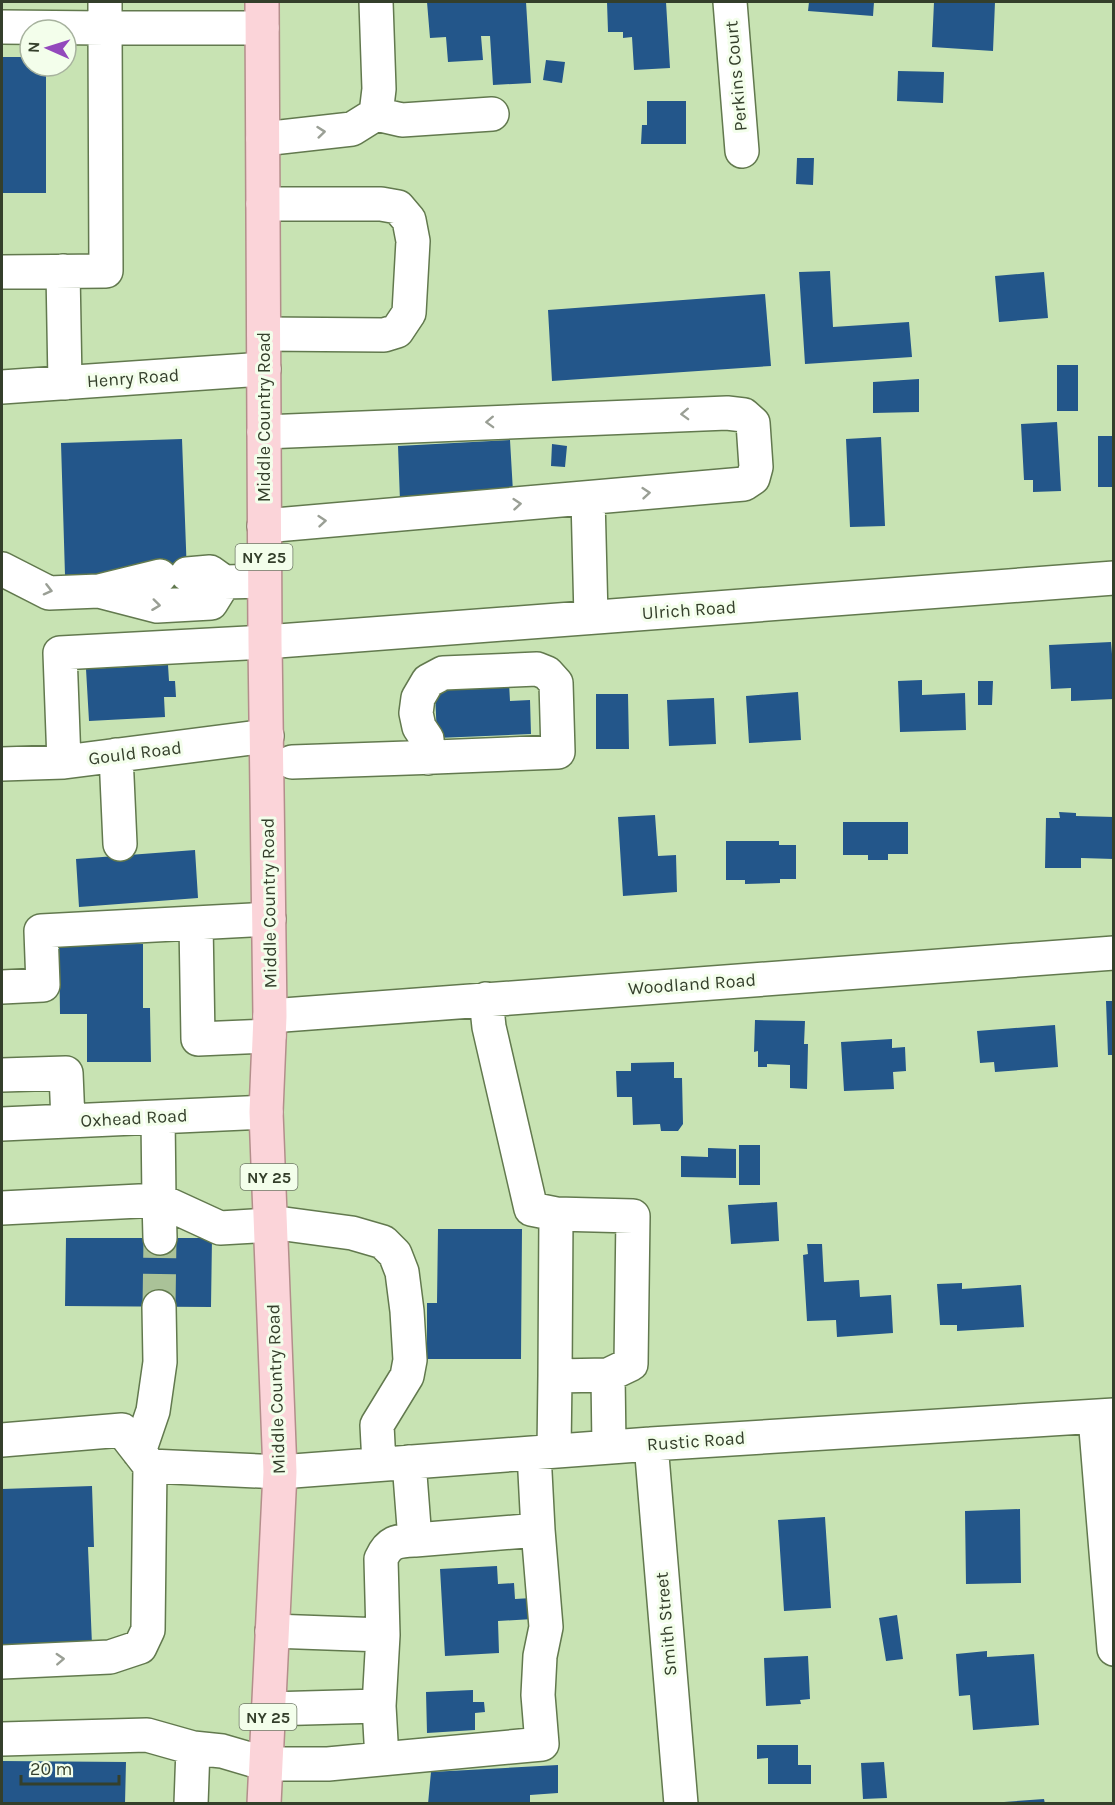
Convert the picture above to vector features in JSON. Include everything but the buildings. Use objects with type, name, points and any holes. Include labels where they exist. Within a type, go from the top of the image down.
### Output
[{"type":"main road","name":"Middle Country Road","points":[[262,15],[264,581],[270,1026],[266,1112],[280,1472],[264,1803]]},
{"type":"street","points":[[376,2],[379,89],[376,114]]},
{"type":"street","name":"Perkins Court","points":[[730,2],[742,151]]},
{"type":"street","points":[[2,272],[106,271],[105,14]]},
{"type":"street","points":[[2,27],[105,14],[262,15]]},
{"type":"street","points":[[263,139],[352,129],[376,114],[402,120],[492,114]]},
{"type":"street","points":[[263,204],[381,204],[398,207],[409,220],[413,241],[409,313],[397,331],[384,335],[264,334]]},
{"type":"street","points":[[63,271],[65,382]]},
{"type":"street","name":"Henry Road","points":[[2,387],[264,369]]},
{"type":"street","points":[[264,432],[727,413],[744,415],[753,423],[756,467],[753,478],[744,484],[264,526]]},
{"type":"street","points":[[588,498],[591,617]]},
{"type":"street","points":[[2,569],[49,593],[99,591],[173,575],[210,572],[224,582],[264,581]]},
{"type":"street","name":"Ulrich Road","points":[[64,762],[60,654],[265,642],[1113,578]]},
{"type":"street","points":[[99,591],[157,606],[211,603],[224,582]]},
{"type":"street","points":[[292,762],[428,758],[558,752],[556,683],[548,673],[537,669],[443,673],[428,681],[418,698],[416,713],[419,727],[428,739],[428,758]]},
{"type":"street","name":"Gould Road","points":[[2,764],[64,762],[267,736]]},
{"type":"street","points":[[116,755],[120,844]]},
{"type":"street","points":[[2,987],[43,985],[41,931],[269,919]]},
{"type":"street","name":"Woodland Road","points":[[196,923],[198,1039],[270,1026],[486,999],[1113,952]]},
{"type":"street","points":[[486,999],[489,1027],[531,1209],[556,1214],[633,1216],[631,1364],[608,1375],[555,1376]]},
{"type":"street","points":[[2,1075],[66,1073],[68,1121]]},
{"type":"street","name":"Oxhead Road","points":[[2,1124],[266,1112]]},
{"type":"street","points":[[158,1117],[160,1238]]},
{"type":"street","points":[[2,1208],[159,1200],[220,1228],[271,1224],[344,1231],[383,1242],[394,1254],[402,1272],[410,1360],[407,1376],[377,1425],[394,1463],[415,1540]]},
{"type":"street","points":[[2,1739],[147,1735],[193,1748],[222,1751],[266,1764],[353,1763],[542,1744],[538,1695],[540,1656],[546,1627],[538,1530],[544,1452],[555,1376],[556,1214]]},
{"type":"street","points":[[2,1662],[110,1657],[140,1647],[148,1630],[145,1459],[160,1362],[159,1307]]},
{"type":"street","points":[[608,1375],[609,1447]]},
{"type":"street","points":[[1104,1416],[1113,1649]]},
{"type":"street","name":"Rustic Road","points":[[145,1459],[280,1472],[651,1444],[1104,1416]]},
{"type":"street","points":[[2,1440],[122,1430],[145,1459]]},
{"type":"street","name":"Smith Street","points":[[651,1444],[681,1803]]},
{"type":"street","points":[[382,1759],[379,1706],[383,1635],[381,1559],[386,1549],[396,1541],[538,1530]]},
{"type":"street","points":[[272,1631],[383,1635]]},
{"type":"street","points":[[268,1709],[379,1706]]},
{"type":"street","points":[[191,1803],[193,1748]]},
{"type":"tunnel","points":[[159,1307],[160,1238]]}]
